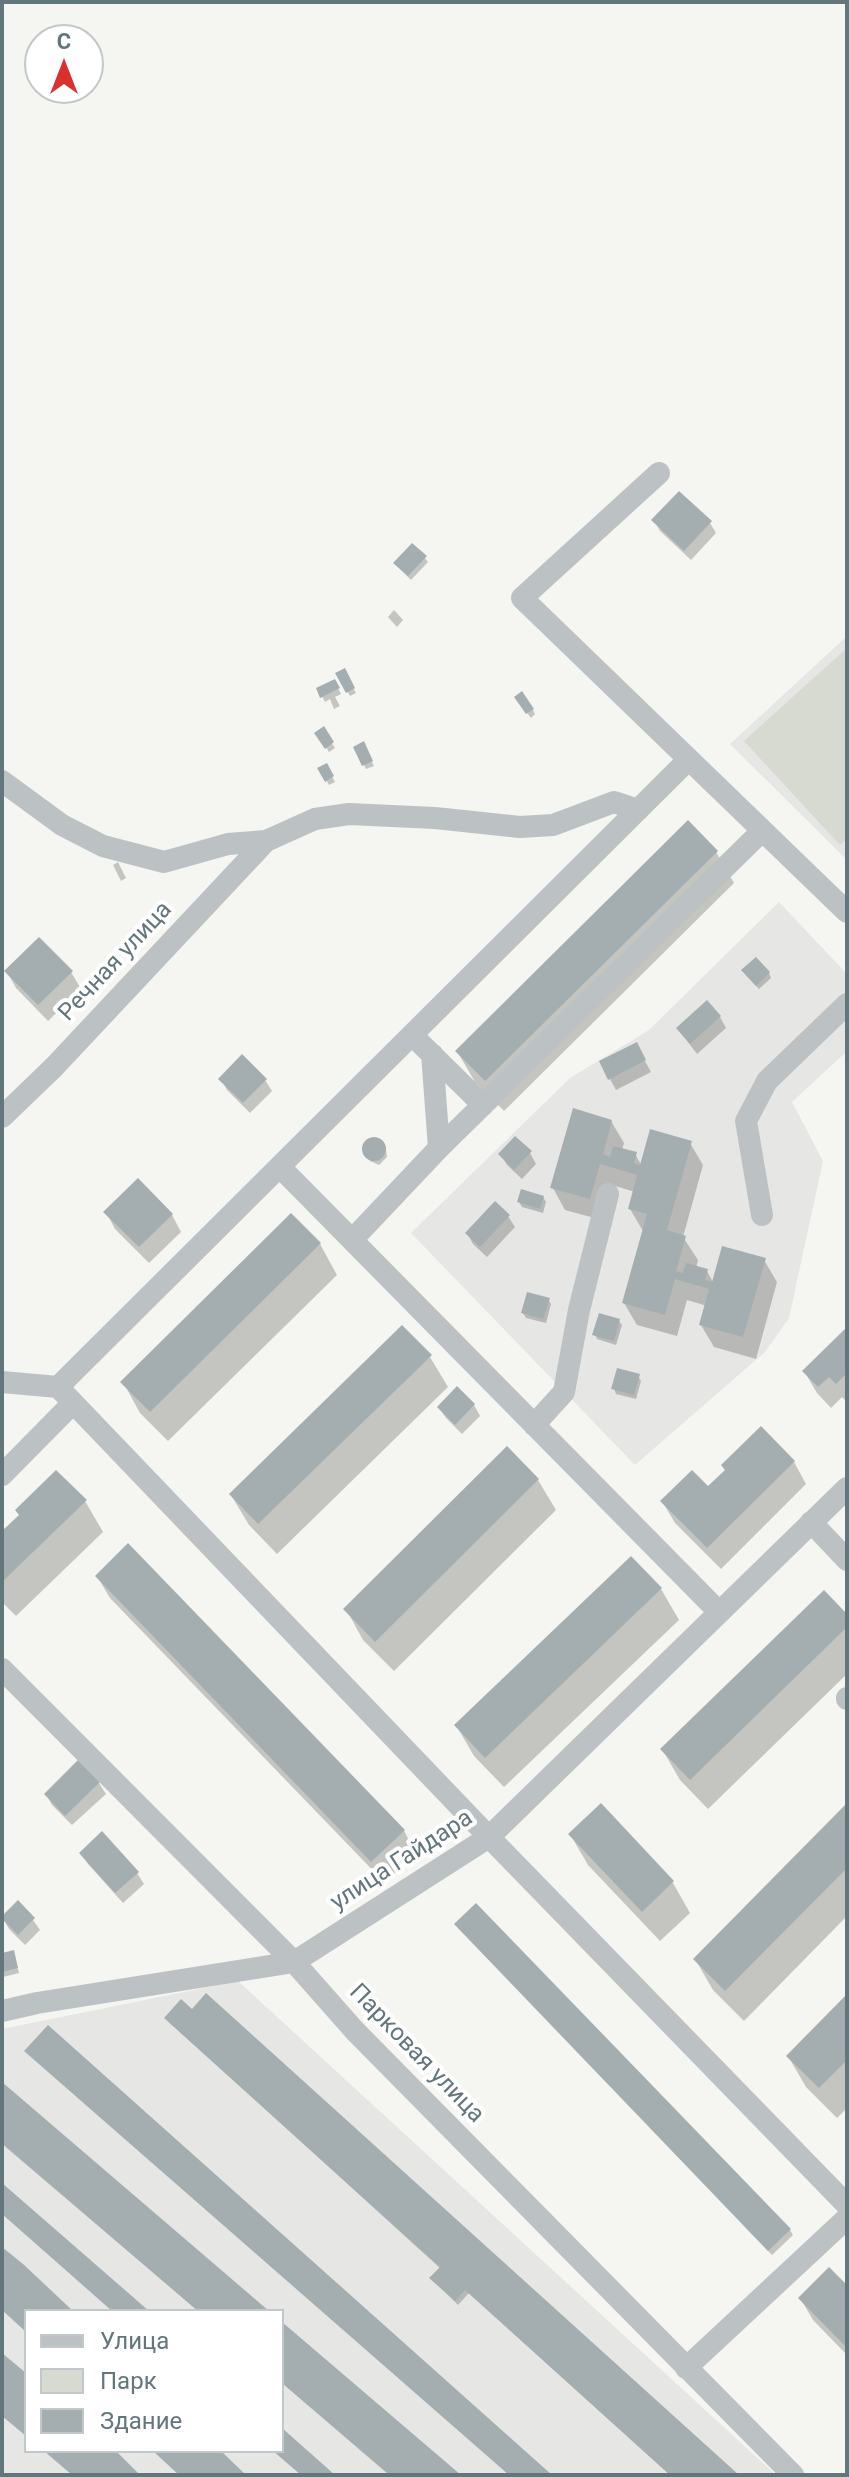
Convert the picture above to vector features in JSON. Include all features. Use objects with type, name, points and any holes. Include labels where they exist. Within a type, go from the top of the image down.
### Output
[{"type":"street","points":[[659,473],[522,598],[847,912]]},
{"type":"street","points":[[2,1475],[66,1395],[280,1167],[688,760]]},
{"type":"street","points":[[2,781],[62,825],[103,846],[164,862],[228,844],[266,841],[315,819],[349,814],[435,818],[520,827],[553,825],[614,802],[638,810]]},
{"type":"street","points":[[352,1240],[439,1148],[762,831]]},
{"type":"street","name":"Речная улица","points":[[2,1117],[54,1067],[266,841]]},
{"type":"street","points":[[762,1215],[746,1121],[767,1081],[847,1004]]},
{"type":"street","points":[[412,1035],[483,1105]]},
{"type":"street","points":[[432,1054],[439,1148]]},
{"type":"street","points":[[280,1167],[719,1612]]},
{"type":"street","points":[[534,1425],[564,1392],[579,1310],[608,1194]]},
{"type":"street","points":[[2,1382],[66,1395],[847,2205]]},
{"type":"street","name":"улица Гайдара","points":[[2,2011],[294,1962],[489,1837],[847,1488]]},
{"type":"street","points":[[811,1522],[847,1560]]},
{"type":"street","name":"Парковая улица","points":[[2,1669],[294,1962],[355,2031],[793,2475]]},
{"type":"street","points":[[686,2368],[847,2218]]},
{"type":"shaded area","points":[[847,636],[847,860],[730,744]]},
{"type":"shaded area","points":[[779,902],[847,974],[847,1051],[792,1102],[823,1161],[789,1318],[765,1352],[635,1465],[411,1233],[570,1078],[649,1030]]},
{"type":"shaded area","points":[[238,1981],[776,2475],[2,2475],[2,2029]]},
{"type":"green space","points":[[847,648],[847,839],[840,845],[744,741]]},
{"type":"building","points":[[679,491],[712,521],[684,551],[651,520]]},
{"type":"building","points":[[412,543],[427,556],[408,576],[393,563]]},
{"type":"building","points":[[345,668],[355,688],[346,693],[335,673]]},
{"type":"building","points":[[335,679],[340,688],[320,698],[316,688]]},
{"type":"building","points":[[522,691],[534,709],[526,714],[514,697]]},
{"type":"building","points":[[324,726],[334,742],[325,749],[314,733]]},
{"type":"building","points":[[364,741],[373,761],[362,766],[353,747]]},
{"type":"building","points":[[327,763],[334,776],[325,782],[317,768]]},
{"type":"building","points":[[688,820],[718,851],[485,1081],[455,1051]]},
{"type":"building","points":[[39,937],[73,971],[38,1005],[4,971]]},
{"type":"building","points":[[756,957],[770,972],[756,986],[741,970]]},
{"type":"building","points":[[707,1000],[721,1016],[690,1044],[676,1028]]},
{"type":"building","points":[[637,1042],[646,1060],[608,1080],[599,1061]]},
{"type":"building","points":[[242,1054],[267,1079],[243,1103],[218,1079]]},
{"type":"building","points":[[573,1108],[612,1120],[603,1154],[610,1157],[613,1146],[637,1152],[634,1163],[640,1165],[650,1129],[692,1141],[667,1230],[686,1236],[676,1271],[683,1273],[686,1263],[708,1269],[705,1280],[712,1282],[722,1246],[766,1258],[743,1337],[699,1325],[709,1289],[675,1279],[665,1315],[622,1303],[647,1214],[628,1209],[637,1175],[600,1164],[590,1199],[550,1188]]},
{"type":"building","points":[[515,1136],[532,1151],[514,1170],[498,1154]]},
{"type":"building","points":[[374,1137],[382,1141],[386,1149],[382,1157],[374,1161],[366,1157],[362,1149],[366,1141]]},
{"type":"building","points":[[138,1178],[173,1214],[139,1247],[103,1212]]},
{"type":"building","points":[[521,1189],[544,1196],[540,1209],[517,1202]]},
{"type":"building","points":[[495,1201],[510,1215],[480,1247],[465,1233]]},
{"type":"building","points":[[291,1213],[321,1243],[150,1412],[120,1382]]},
{"type":"building","points":[[527,1292],[550,1298],[543,1319],[521,1313]]},
{"type":"building","points":[[599,1313],[620,1319],[614,1341],[592,1335]]},
{"type":"building","points":[[402,1325],[432,1355],[258,1524],[229,1494]]},
{"type":"building","points":[[847,1327],[847,1373],[836,1384],[829,1377],[818,1387],[802,1371]]},
{"type":"building","points":[[617,1368],[640,1374],[634,1395],[611,1389]]},
{"type":"building","points":[[457,1386],[475,1404],[455,1425],[437,1407]]},
{"type":"building","points":[[761,1426],[795,1461],[707,1548],[660,1501],[692,1470],[708,1486],[725,1470],[721,1465]]},
{"type":"building","points":[[507,1446],[539,1479],[375,1642],[343,1609]]},
{"type":"building","points":[[56,1470],[87,1500],[2,1582],[2,1531],[19,1515],[15,1510]]},
{"type":"building","points":[[128,1543],[405,1830],[371,1862],[95,1576]]},
{"type":"building","points":[[631,1556],[662,1588],[485,1758],[454,1725]]},
{"type":"building","points":[[824,1590],[847,1614],[847,1627],[690,1780],[660,1749]]},
{"type":"building","points":[[79,1759],[101,1781],[65,1816],[44,1794]]},
{"type":"building","points":[[601,1803],[674,1881],[642,1912],[568,1834]]},
{"type":"building","points":[[847,1803],[847,1868],[725,1991],[693,1959]]},
{"type":"building","points":[[102,1831],[139,1872],[115,1893],[79,1853]]},
{"type":"building","points":[[18,1900],[35,1918],[18,1935],[2,1916]]},
{"type":"building","points":[[476,1903],[791,2229],[768,2251],[454,1924]]},
{"type":"building","points":[[14,1950],[18,1968],[2,1972],[2,1953]]},
{"type":"building","points":[[206,1993],[739,2475],[670,2475],[465,2290],[455,2301],[429,2278],[440,2267],[164,2018],[181,1999],[192,2009]]},
{"type":"building","points":[[847,1994],[847,2060],[819,2088],[786,2056]]},
{"type":"building","points":[[48,2025],[552,2475],[509,2475],[24,2051]]},
{"type":"building","points":[[2,2082],[267,2309],[196,2309],[2,2143]]},
{"type":"building","points":[[2,2183],[147,2309],[110,2309],[2,2214]]},
{"type":"building","points":[[2,2247],[71,2309],[24,2309],[24,2330],[2,2310]]},
{"type":"building","points":[[829,2267],[847,2285],[847,2348],[798,2298]]},
{"type":"building","points":[[284,2324],[461,2475],[390,2475],[284,2385]]},
{"type":"building","points":[[2,2353],[24,2371],[24,2434],[2,2416]]},
{"type":"building","points":[[284,2430],[335,2475],[301,2475],[275,2453],[284,2453]]},
{"type":"building","points":[[46,2453],[118,2453],[140,2475],[72,2475]]},
{"type":"building","points":[[155,2453],[223,2453],[246,2475],[179,2475]]}]
